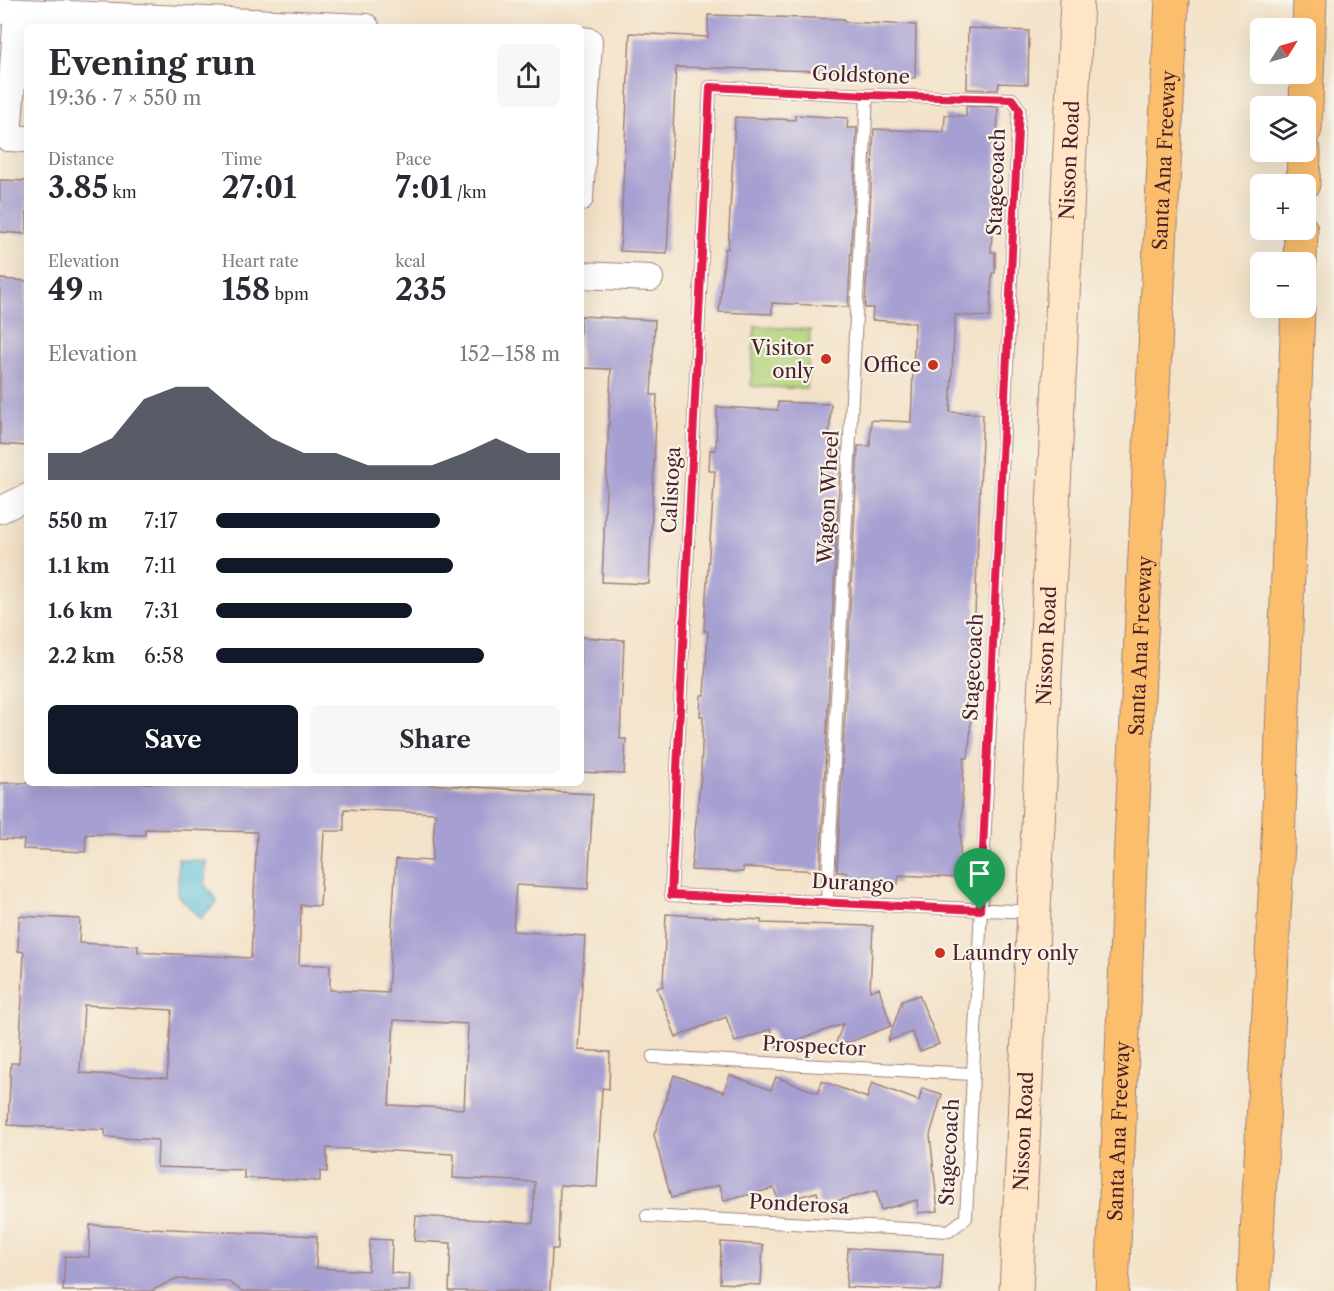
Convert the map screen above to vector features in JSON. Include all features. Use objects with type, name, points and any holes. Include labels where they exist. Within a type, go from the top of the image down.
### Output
[{"type":"highway","name":"Santa Ana Freeway","points":[[1112,1291],[1131,841],[1172,0]]},
{"type":"highway","points":[[1306,96],[1310,0]]},
{"type":"highway","points":[[1254,1291],[1278,841],[1298,318]]},
{"type":"street","name":"Nisson Road","points":[[1016,1291],[1077,0]]},
{"type":"street","points":[[24,139],[8,138],[9,11],[305,24]]},
{"type":"street","points":[[584,72],[585,40]]},
{"type":"street","points":[[584,275],[650,278]]},
{"type":"street","points":[[0,510],[24,498]]},
{"type":"lane","name":"Goldstone","points":[[710,87],[1012,99]]},
{"type":"lane","name":"Calistoga","points":[[671,895],[710,87]]},
{"type":"lane","name":"Wagon Wheel","points":[[827,901],[867,95]]},
{"type":"lane","name":"Stagecoach","points":[[949,1231],[966,1218],[1019,109],[1012,99]]},
{"type":"lane","name":"Durango","points":[[671,895],[1034,912]]},
{"type":"lane","name":"Prospector","points":[[653,1057],[973,1074]]},
{"type":"lane","name":"Ponderosa","points":[[647,1216],[949,1231]]},
{"type":"green space","points":[[755,326],[810,330],[807,389],[751,386]]},
{"type":"water","points":[[178,859],[206,861],[205,885],[218,901],[200,919],[178,895]]},
{"type":"building","points":[[708,15],[844,19],[844,22],[916,25],[915,78],[857,75],[857,72],[676,67],[667,253],[620,251],[630,33],[708,37]]},
{"type":"building","points":[[968,28],[1029,31],[1028,84],[999,83],[998,90],[967,89]]},
{"type":"building","points":[[966,106],[998,107],[996,191],[994,190],[991,252],[995,252],[995,273],[992,273],[990,317],[955,315],[950,412],[983,414],[970,737],[968,758],[964,758],[959,878],[899,875],[898,884],[846,881],[846,872],[837,872],[858,446],[870,446],[871,420],[911,422],[915,323],[872,320],[873,308],[865,308],[874,129],[944,132],[945,115],[966,116]]},
{"type":"building","points":[[795,115],[848,118],[847,128],[857,128],[848,307],[772,303],[772,314],[719,312],[725,249],[728,249],[735,117],[795,120]]},
{"type":"building","points":[[0,180],[24,181],[24,234],[0,232]]},
{"type":"building","points":[[0,279],[24,281],[24,446],[0,444]]},
{"type":"building","points":[[584,316],[655,320],[651,395],[657,395],[649,584],[602,582],[611,369],[584,368]]},
{"type":"building","points":[[778,402],[831,404],[829,444],[841,445],[820,871],[743,867],[743,872],[691,870],[701,774],[703,716],[700,716],[701,695],[704,695],[708,631],[704,631],[715,471],[709,471],[710,450],[716,450],[717,407],[778,410]]},
{"type":"building","points":[[584,637],[624,640],[620,739],[626,739],[624,774],[584,772]]},
{"type":"building","points":[[0,783],[24,783],[24,786],[457,786],[593,794],[588,889],[516,885],[513,931],[585,936],[578,1050],[610,1052],[609,1089],[602,1088],[597,1187],[560,1185],[558,1249],[552,1249],[550,1291],[449,1291],[451,1243],[414,1241],[416,1216],[533,1223],[535,1182],[453,1178],[454,1154],[327,1148],[327,1172],[320,1171],[320,1181],[244,1178],[244,1170],[157,1167],[158,1140],[105,1137],[105,1130],[8,1125],[11,1063],[19,1063],[24,952],[18,951],[19,916],[80,919],[79,943],[138,946],[138,952],[251,958],[257,832],[145,829],[145,835],[86,834],[85,852],[23,849],[24,840],[0,839]],"holes":[[[344,809],[435,813],[432,861],[396,859],[388,993],[330,990],[330,965],[299,965],[301,905],[320,906],[324,831],[344,831]],[[84,1005],[172,1010],[167,1078],[80,1073]],[[394,1020],[468,1024],[464,1109],[389,1105]]]},
{"type":"building","points":[[666,914],[761,920],[761,923],[873,926],[870,991],[879,988],[891,1026],[834,1048],[843,1024],[777,1047],[771,1029],[735,1042],[726,1017],[676,1037],[657,988],[663,986]]},
{"type":"building","points":[[919,995],[939,1044],[920,1051],[912,1032],[888,1041],[902,1001]]},
{"type":"building","points":[[674,1075],[724,1092],[730,1075],[771,1090],[776,1077],[818,1093],[822,1081],[867,1098],[872,1083],[919,1101],[922,1088],[942,1094],[930,1135],[938,1211],[918,1213],[917,1200],[881,1210],[876,1191],[820,1205],[817,1192],[778,1202],[774,1188],[724,1201],[720,1185],[671,1198],[654,1135]]},
{"type":"building","points":[[90,1225],[317,1236],[316,1268],[368,1271],[370,1239],[392,1240],[391,1273],[410,1274],[409,1291],[242,1291],[227,1281],[175,1279],[151,1291],[63,1291],[65,1256],[89,1257]]},
{"type":"building","points":[[721,1242],[763,1245],[761,1285],[720,1283]]},
{"type":"building","points":[[848,1248],[943,1254],[941,1291],[846,1287]]},
{"type":"place","name":"Visitor only","points":[[826,359]]},
{"type":"place","name":"Office","points":[[933,365]]},
{"type":"place","name":"Laundry only","points":[[940,953]]},
{"type":"route","points":[[710,87],[1012,99],[1019,109],[980,910],[671,895],[710,87]]}]
